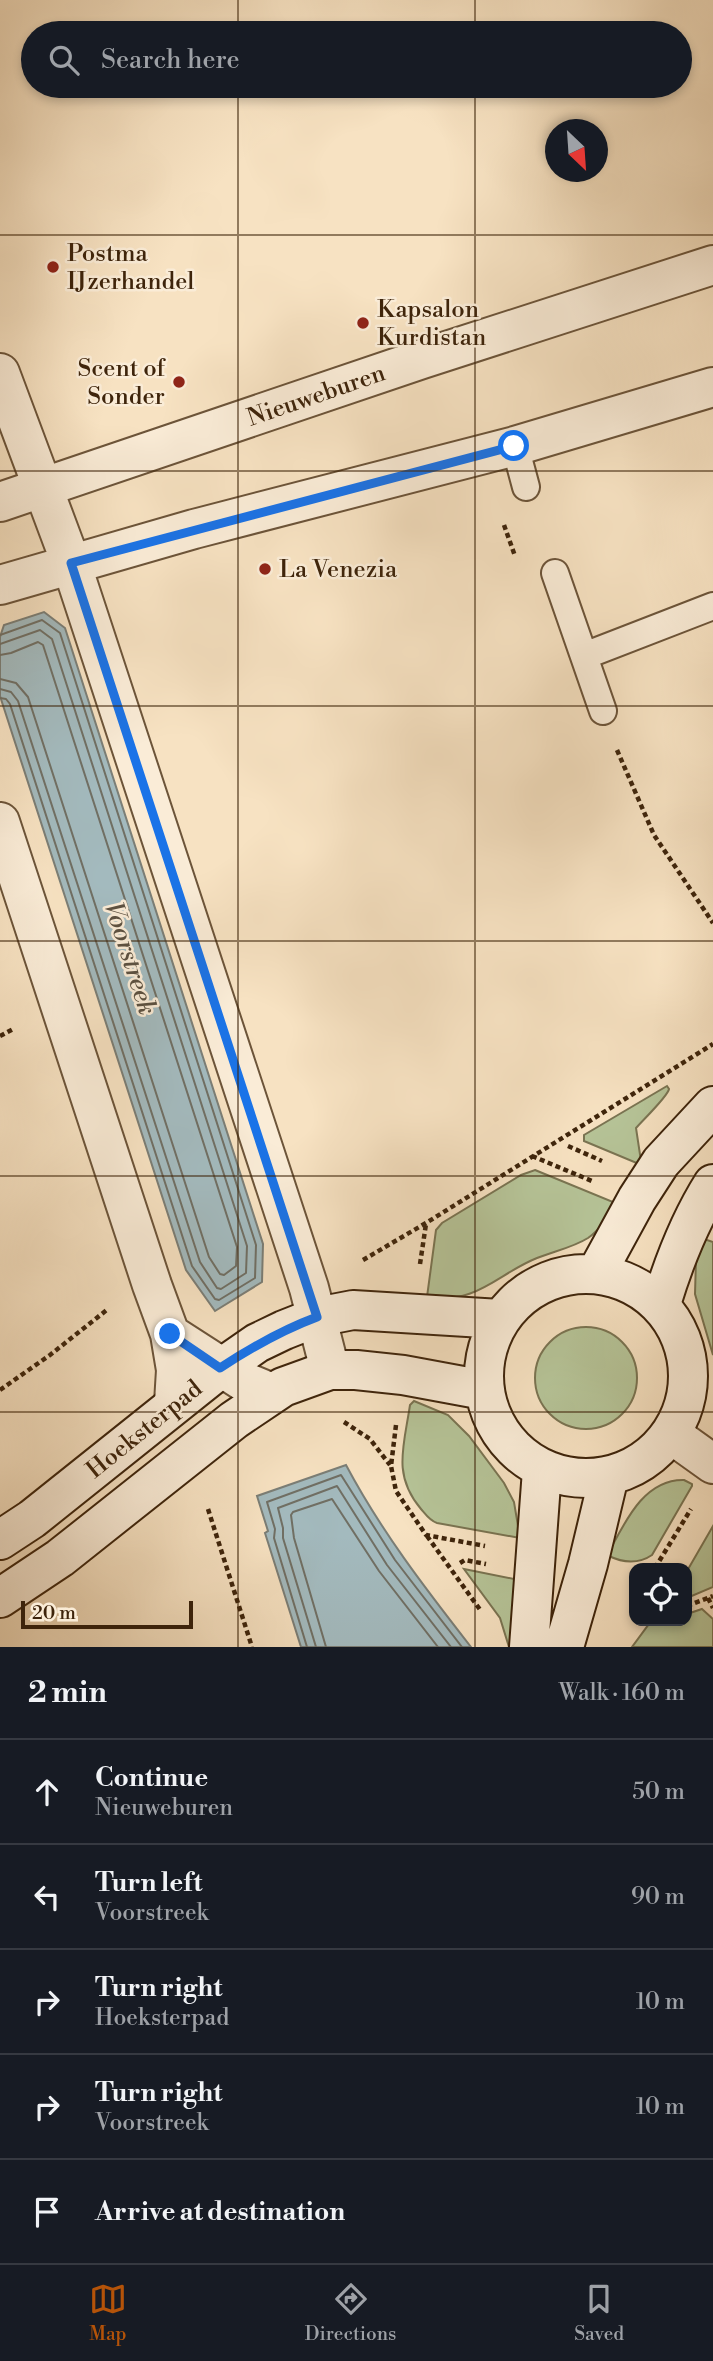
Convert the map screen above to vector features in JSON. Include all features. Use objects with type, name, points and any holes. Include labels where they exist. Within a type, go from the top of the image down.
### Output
[{"type":"street","name":"Nieuweburen","points":[[0,502],[422,359],[713,265]]},
{"type":"street","points":[[0,373],[71,563],[313,1303],[330,1370]]},
{"type":"street","points":[[0,585],[71,563],[514,446],[713,387]]},
{"type":"street","points":[[0,822],[170,1334],[176,1370],[174,1403]]},
{"type":"street","points":[[596,1274],[636,1199],[661,1162],[713,1106]]},
{"type":"street","points":[[661,1304],[691,1221],[713,1184]]},
{"type":"street","points":[[596,1274],[632,1284],[661,1304],[681,1333],[689,1367],[686,1402],[671,1434],[653,1454],[631,1468],[610,1476],[579,1478],[542,1469],[524,1458],[503,1437],[489,1410],[482,1373],[486,1353],[500,1318],[526,1292],[560,1276],[596,1274]]},
{"type":"street","name":"Hoeksterpad","points":[[0,1540],[71,1488],[220,1368],[266,1339],[313,1303],[353,1310],[500,1318]]},
{"type":"street","points":[[170,1334],[220,1368],[272,1393]]},
{"type":"street","name":"Hoeksterpad","points":[[0,1598],[60,1558],[272,1393],[330,1370],[356,1370],[403,1376],[484,1390]]},
{"type":"street","points":[[671,1434],[713,1464]]},
{"type":"street","points":[[529,1647],[542,1469]]},
{"type":"street","points":[[564,1647],[610,1476]]},
{"type":"lane","points":[[514,446],[526,487]]},
{"type":"lane","points":[[555,573],[603,711]]},
{"type":"lane","points":[[584,656],[713,606]]},
{"type":"path","points":[[603,711],[654,835],[713,923]]},
{"type":"path","points":[[0,1036],[19,1026]]},
{"type":"path","points":[[313,1303],[354,1265],[713,1044]]},
{"type":"path","points":[[0,1390],[50,1355],[106,1310]]},
{"type":"path","points":[[335,1419],[349,1424],[370,1439],[391,1466]]},
{"type":"path","points":[[658,1563],[693,1506]]},
{"type":"path","points":[[208,1509],[252,1647]]},
{"type":"path","points":[[426,1535],[487,1620]]},
{"type":"path","points":[[692,1604],[710,1597],[713,1608]]},
{"type":"green space","points":[[667,1086],[669,1089],[664,1097],[636,1128],[641,1161],[639,1164],[584,1141],[584,1135]]},
{"type":"green space","points":[[535,1170],[613,1202],[600,1227],[582,1241],[537,1258],[473,1292],[460,1297],[427,1297],[436,1230],[442,1223],[521,1175]]},
{"type":"green space","points":[[704,1239],[713,1242],[713,1355],[695,1294],[696,1259]]},
{"type":"green space","points":[[586,1327],[606,1331],[622,1342],[633,1358],[637,1378],[633,1398],[622,1414],[606,1425],[586,1429],[566,1425],[550,1414],[539,1398],[535,1378],[539,1358],[550,1342],[566,1331]]},
{"type":"green space","points":[[414,1401],[448,1415],[469,1436],[504,1483],[514,1502],[520,1538],[437,1523],[421,1509],[406,1484],[402,1460],[410,1405]]},
{"type":"green space","points":[[684,1480],[692,1486],[652,1555],[631,1562],[609,1556],[629,1516],[647,1494],[670,1482]]},
{"type":"green space","points":[[713,1526],[713,1587],[692,1596],[692,1563]]},
{"type":"green space","points":[[464,1569],[519,1580],[515,1647],[509,1647],[500,1618]]},
{"type":"green space","points":[[702,1609],[713,1619],[713,1647],[632,1647],[648,1626],[692,1626],[692,1612]]},
{"type":"water","name":"Voorstreek","points":[[44,612],[65,628],[263,1244],[262,1282],[215,1311],[186,1270],[0,696],[0,637],[4,625]]},
{"type":"water","points":[[346,1465],[389,1536],[471,1647],[301,1647],[265,1533],[268,1531],[257,1496]]},
{"type":"place","name":"Postma IJzerhandel","points":[[53,267]]},
{"type":"place","name":"Kapsalon Kurdistan","points":[[363,323]]},
{"type":"place","name":"Scent of Sonder","points":[[179,382]]},
{"type":"place","name":"La Venezia","points":[[265,569]]},
{"type":"route","points":[[170,1334],[220,1368],[257,1343],[317,1317],[71,563],[514,446]]}]
